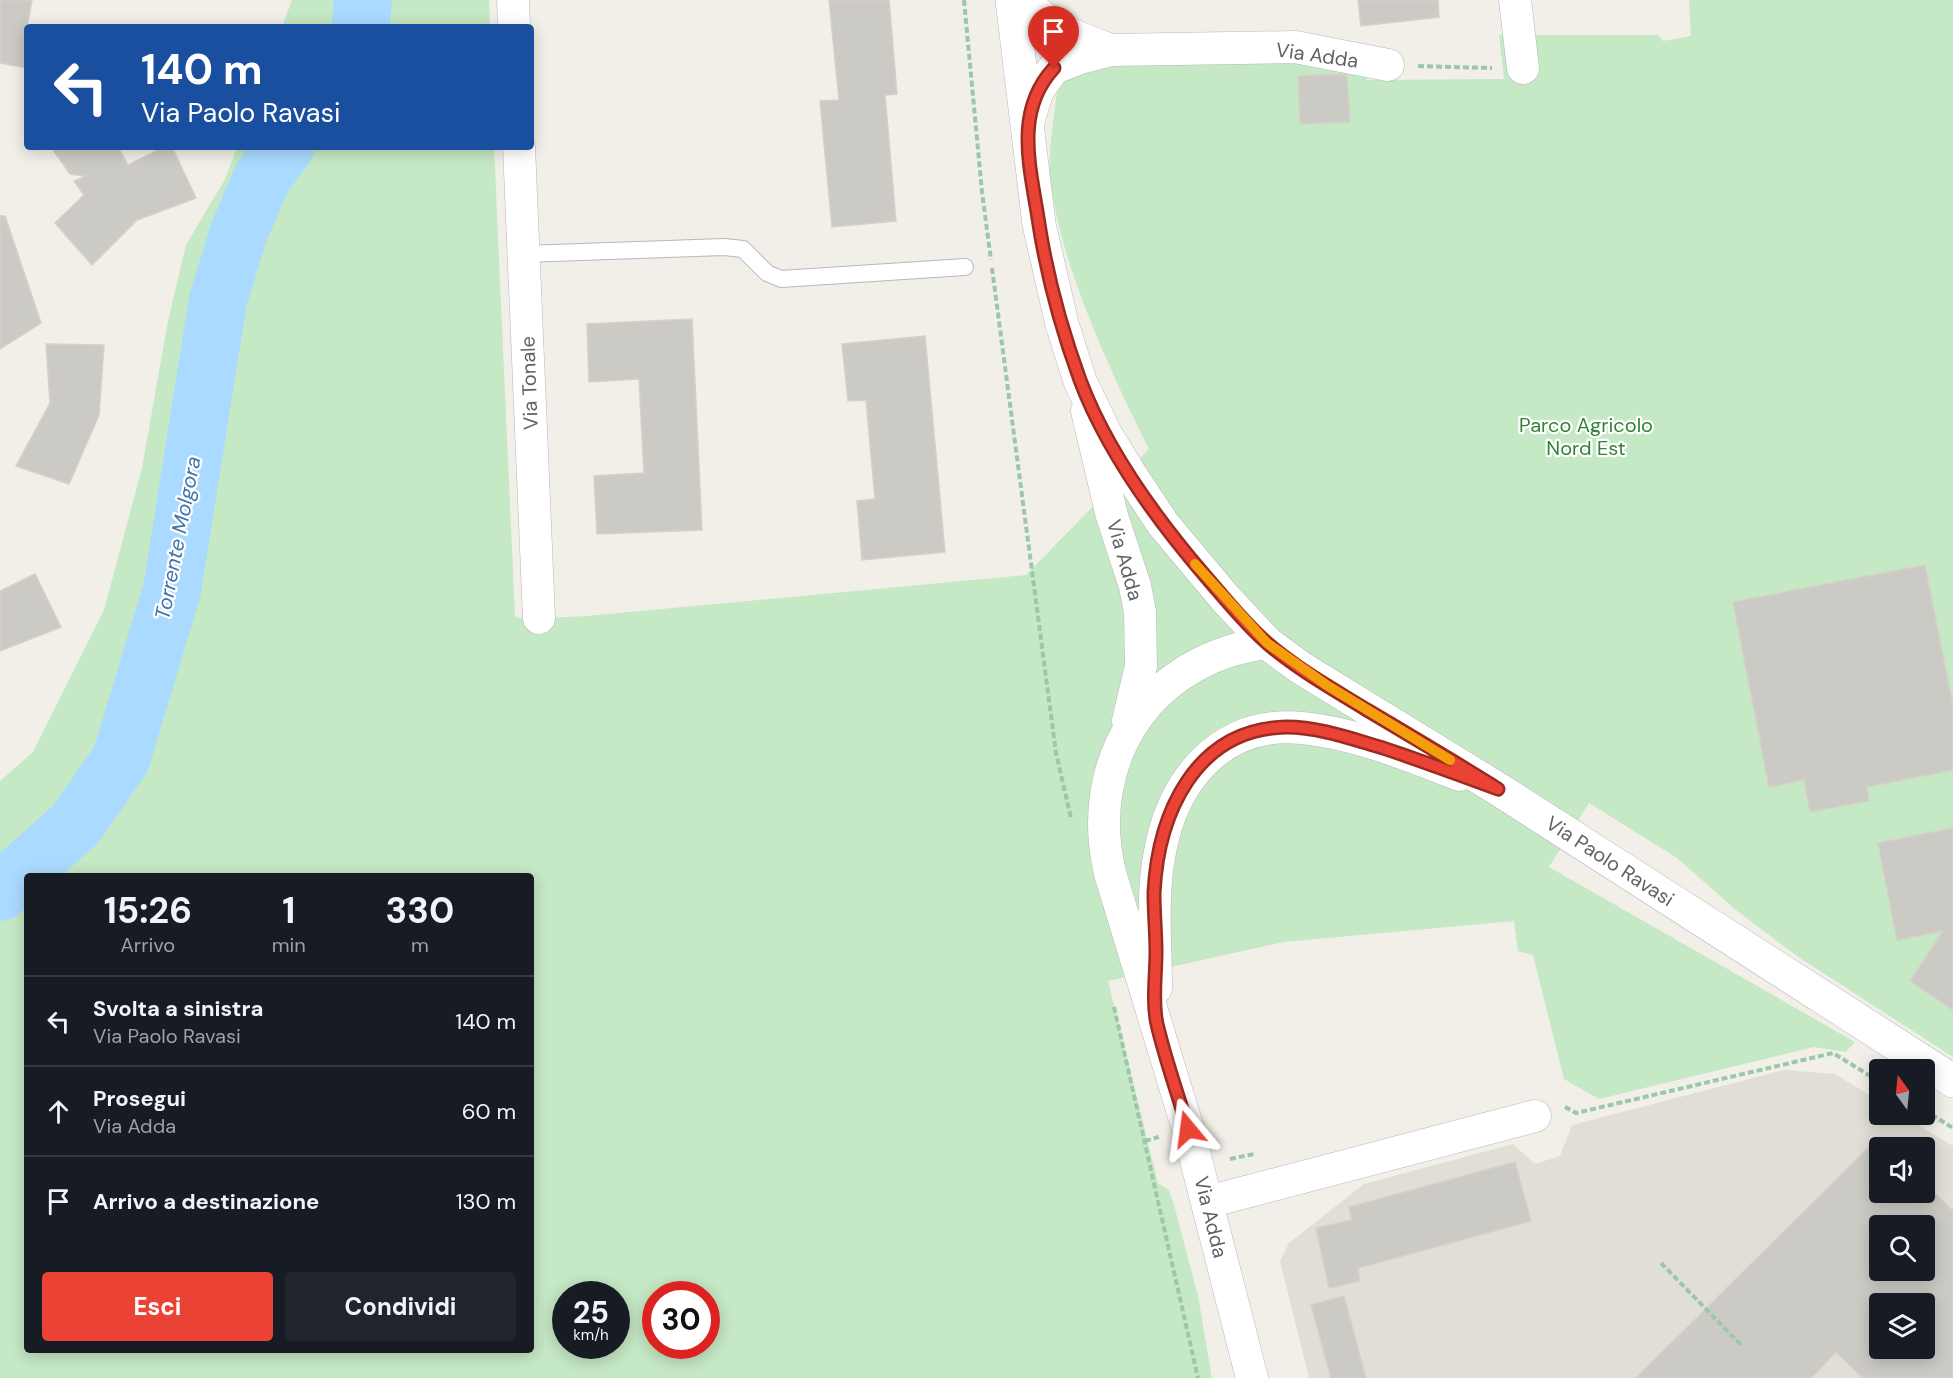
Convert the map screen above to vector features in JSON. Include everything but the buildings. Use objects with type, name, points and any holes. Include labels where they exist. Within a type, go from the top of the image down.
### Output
[{"type":"street","points":[[513,0],[514,24]]},
{"type":"street","name":"Via Adda","points":[[1012,0],[1037,213],[1049,273],[1080,381],[1112,516],[1135,586],[1140,612],[1141,666],[1122,740],[1107,782],[1103,813],[1104,843],[1114,884],[1208,1202],[1252,1378]]},
{"type":"street","name":"Via Adda","points":[[1023,0],[1043,19],[1064,33],[1111,50]]},
{"type":"street","points":[[1515,0],[1523,69]]},
{"type":"street","name":"Via Adda","points":[[1027,126],[1038,90],[1054,68],[1111,50],[1294,47],[1388,65]]},
{"type":"street","name":"Via Tonale","points":[[519,150],[539,618]]},
{"type":"street","name":"Via Adda","points":[[1080,381],[1105,432],[1163,524],[1225,598],[1267,643]]},
{"type":"street","name":"Via Adda","points":[[1122,740],[1153,698],[1179,675],[1226,651],[1267,643]]},
{"type":"street","name":"Via Paolo Ravasi","points":[[1267,643],[1342,694],[1498,789],[1953,1081]]},
{"type":"street","name":"Via Adda","points":[[1156,1022],[1154,893],[1162,842],[1167,822],[1181,789],[1200,764],[1223,746],[1250,733],[1268,729],[1310,729],[1358,740],[1498,789]]},
{"type":"street","points":[[1208,1202],[1535,1116]]},
{"type":"lane","points":[[524,254],[724,247],[742,249],[767,273],[781,279],[965,267]]},
{"type":"path","points":[[964,0],[985,214],[1056,753],[1071,821]]},
{"type":"path","points":[[1388,65],[1523,69]]},
{"type":"path","points":[[1113,1004],[1198,1378]]},
{"type":"path","points":[[1935,1117],[1953,1128]]},
{"type":"path","points":[[1661,1263],[1742,1346]]},
{"type":"shaded area","points":[[1784,1070],[1835,1074],[1869,1095],[1869,1125],[1918,1125],[1953,1146],[1953,1378],[1309,1378],[1280,1261],[1289,1243],[1364,1184],[1513,1144],[1535,1164],[1560,1156],[1572,1125]]},
{"type":"green space","points":[[292,0],[489,0],[490,24],[283,24]]},
{"type":"green space","name":"Parco Agricolo Nord Est","points":[[1689,0],[1953,0],[1953,1057],[1797,956],[1736,910],[1677,858],[1589,803],[1549,867],[1855,1042],[1846,1052],[1814,1047],[1599,1099],[1564,1079],[1533,955],[1518,951],[1514,921],[1283,942],[1108,981],[1158,1183],[1169,1190],[1198,1296],[1212,1378],[0,1378],[0,781],[33,752],[104,610],[142,468],[168,321],[186,245],[225,179],[236,150],[494,150],[515,617],[526,619],[587,616],[1026,575],[1149,449],[1090,320],[1077,285],[1057,216],[1050,176],[1051,141],[1058,88],[1069,64],[1282,54],[1301,64],[1365,68],[1367,80],[1504,79],[1499,35],[1658,35],[1663,41],[1691,36]]},
{"type":"waterway","name":"Torrente Molgora","points":[[361,24],[363,0]]},
{"type":"waterway","name":"Torrente Molgora","points":[[0,892],[76,824],[121,759],[172,590],[218,300],[239,232],[262,178],[283,150]]},
{"type":"slow traffic","points":[[1195,564],[1267,643],[1328,686],[1450,760]]},
{"type":"route","points":[[1054,68],[1038,90],[1032,103],[1027,126],[1039,224],[1062,324],[1080,381],[1105,432],[1130,474],[1163,524],[1197,566],[1267,643],[1342,694],[1498,789],[1358,740],[1302,728],[1286,727],[1250,733],[1223,746],[1200,764],[1174,802],[1159,852],[1154,893],[1156,1022],[1188,1129]]}]
